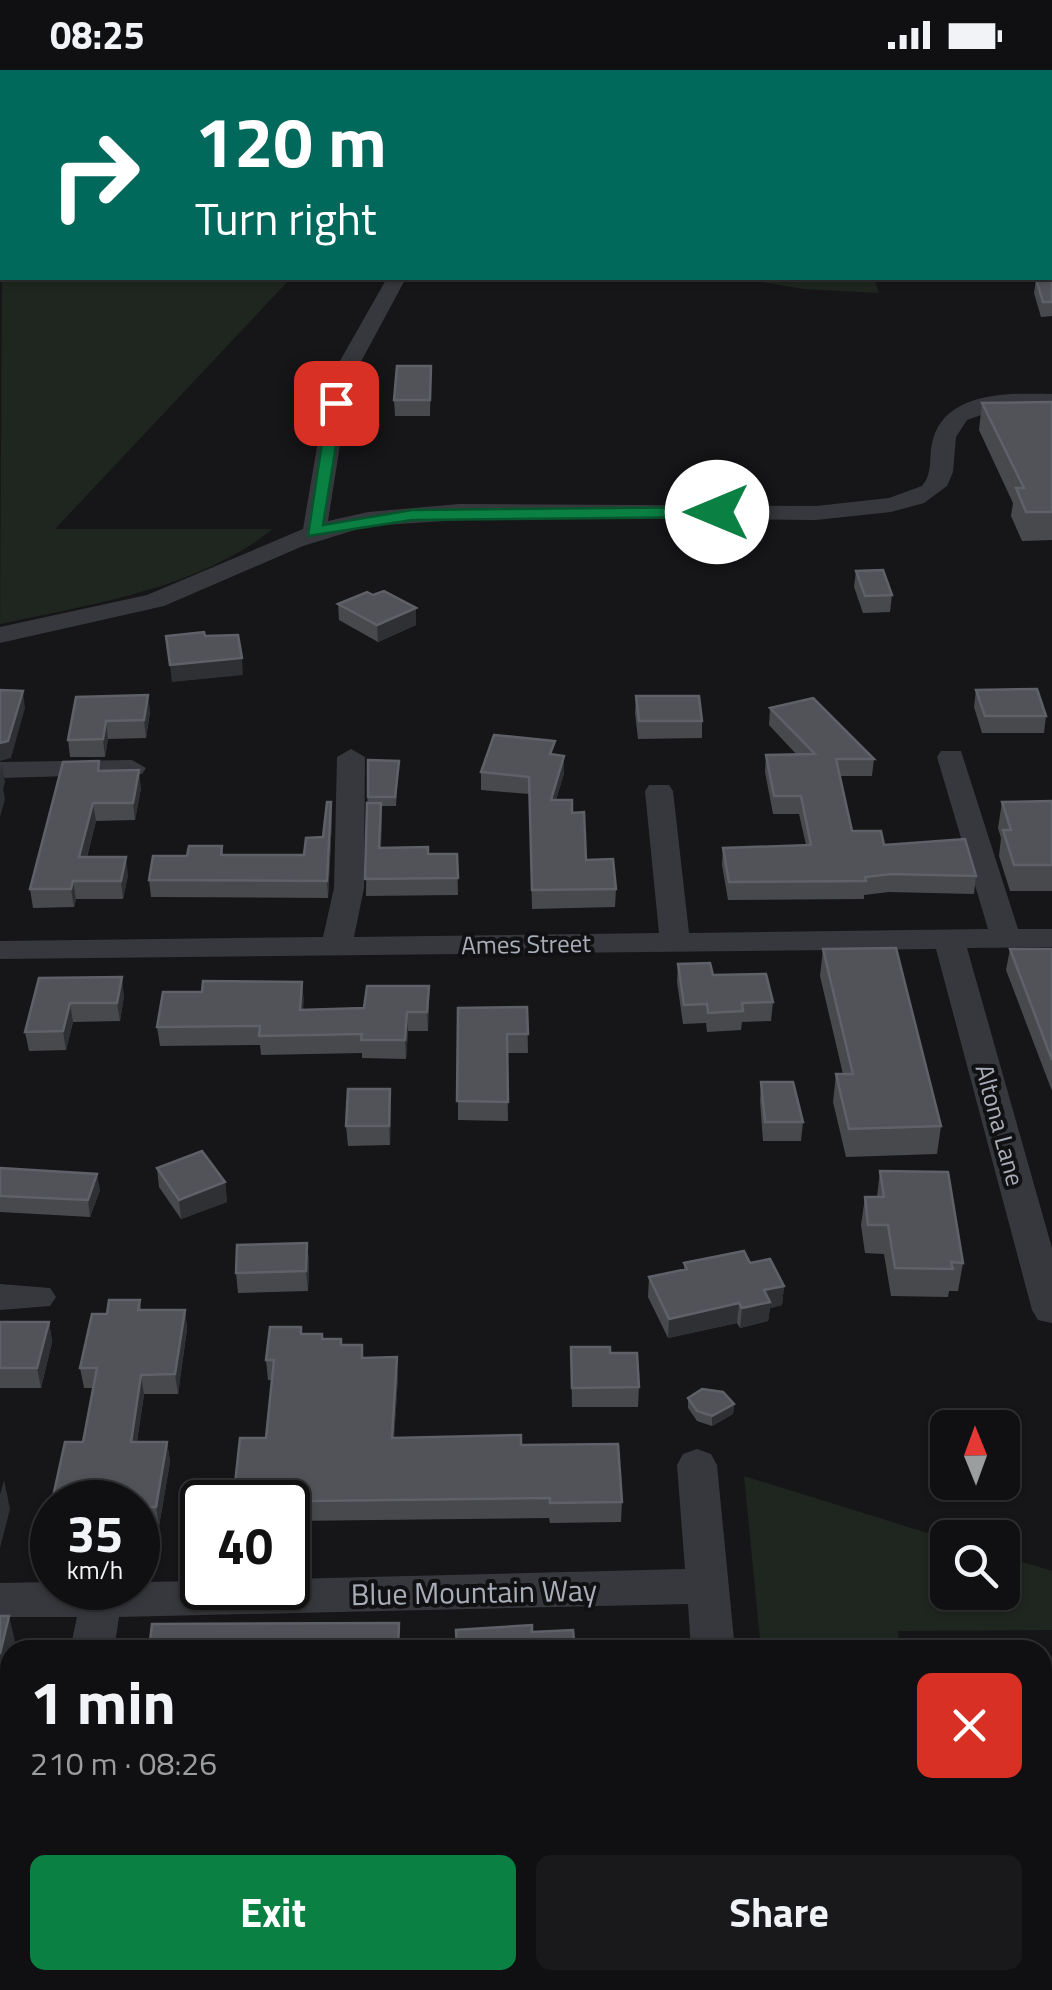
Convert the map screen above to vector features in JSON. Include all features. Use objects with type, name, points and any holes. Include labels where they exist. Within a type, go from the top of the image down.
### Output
[{"type":"street","points":[[314,533],[339,382],[395,280]]},
{"type":"street","points":[[0,635],[152,602],[314,533],[368,520],[434,514],[828,512],[880,508],[912,500],[938,483],[948,429],[960,416],[993,405],[1052,400]]},
{"type":"street","points":[[336,946],[349,888],[351,756]]},
{"type":"street","points":[[951,757],[1006,939]]},
{"type":"street","points":[[0,770],[132,768]]},
{"type":"street","points":[[659,790],[675,942]]},
{"type":"street","name":"Ames Street","points":[[0,950],[1052,938]]},
{"type":"street","name":"Altona Lane","points":[[950,940],[1051,1310]]},
{"type":"street","points":[[697,1465],[712,1640]]},
{"type":"street","name":"Blue Mountain Way","points":[[160,1598],[707,1586]]},
{"type":"street","name":"Blue Mountain Way","points":[[0,1600],[30,1600]]},
{"type":"street","points":[[94,1640],[99,1610]]},
{"type":"shaded area","points":[[2,280],[289,280],[55,529],[273,529],[211,566],[177,580],[107,601],[0,624]]},
{"type":"shaded area","points":[[751,280],[875,280],[879,293],[803,289]]},
{"type":"shaded area","points":[[744,1476],[930,1534],[930,1610],[1020,1610],[1020,1561],[1052,1571],[1052,1630],[898,1631],[899,1640],[760,1640]]},
{"type":"building","points":[[1036,280],[1052,280],[1052,302],[1043,302]]},
{"type":"building","points":[[397,366],[431,366],[430,400],[394,400]]},
{"type":"building","points":[[1052,402],[1052,512],[1026,512],[1016,488],[1024,488],[982,403]]},
{"type":"building","points":[[883,570],[892,595],[865,596],[856,571]]},
{"type":"building","points":[[384,591],[416,608],[377,625],[338,604],[367,592],[373,595]]},
{"type":"building","points":[[204,632],[205,636],[238,635],[242,658],[170,665],[166,636]]},
{"type":"building","points":[[1037,689],[1046,716],[985,716],[976,690]]},
{"type":"building","points":[[0,690],[23,691],[8,741],[0,743]]},
{"type":"building","points":[[148,695],[144,720],[106,721],[103,739],[68,740],[76,697]]},
{"type":"building","points":[[636,696],[699,696],[702,721],[639,721]]},
{"type":"building","points":[[813,698],[874,759],[836,759],[852,831],[881,831],[884,845],[965,839],[976,876],[891,874],[865,877],[866,881],[729,882],[723,848],[811,845],[801,796],[774,796],[766,755],[815,754],[770,708]]},
{"type":"building","points":[[494,735],[555,741],[550,754],[564,756],[551,800],[572,800],[572,813],[584,812],[586,860],[613,859],[616,889],[532,890],[529,777],[481,772]]},
{"type":"building","points":[[368,760],[399,761],[395,797],[368,797]]},
{"type":"building","points":[[99,761],[98,771],[139,770],[133,803],[93,803],[79,857],[126,857],[121,881],[73,881],[71,889],[30,889],[63,762]]},
{"type":"building","points":[[1052,801],[1052,865],[1014,865],[1003,830],[1011,830],[1002,802]]},
{"type":"building","points":[[327,802],[331,802],[327,881],[149,880],[153,856],[187,856],[189,846],[222,846],[221,855],[304,855],[306,838],[323,837]]},
{"type":"building","points":[[367,803],[381,803],[379,848],[428,847],[428,854],[457,854],[458,878],[365,879]]},
{"type":"building","points":[[896,948],[941,1126],[849,1129],[836,1074],[853,1074],[823,949]]},
{"type":"building","points":[[1010,949],[1052,949],[1052,1060]]},
{"type":"building","points":[[710,963],[713,975],[766,974],[773,1002],[742,1003],[743,1011],[708,1013],[707,1004],[684,1005],[678,964]]},
{"type":"building","points":[[122,977],[117,1003],[70,1003],[63,1031],[25,1032],[39,978]]},
{"type":"building","points":[[203,981],[302,982],[300,1010],[364,1008],[367,986],[429,986],[427,1012],[407,1012],[405,1040],[361,1040],[362,1034],[259,1036],[260,1026],[157,1027],[163,992],[202,992]]},
{"type":"building","points":[[527,1007],[528,1034],[507,1034],[508,1102],[457,1101],[458,1008]]},
{"type":"building","points":[[761,1082],[793,1082],[803,1122],[765,1122]]},
{"type":"building","points":[[348,1089],[390,1089],[389,1126],[346,1126]]},
{"type":"building","points":[[202,1151],[225,1182],[179,1200],[157,1168]]},
{"type":"building","points":[[0,1168],[97,1174],[88,1200],[0,1196]]},
{"type":"building","points":[[880,1171],[948,1172],[963,1263],[951,1262],[953,1269],[895,1268],[888,1225],[868,1225],[865,1197],[884,1197]]},
{"type":"building","points":[[307,1243],[306,1271],[236,1273],[237,1245]]},
{"type":"building","points":[[744,1251],[750,1263],[770,1259],[784,1286],[764,1290],[770,1302],[742,1308],[739,1303],[669,1319],[649,1277],[687,1269],[684,1263]]},
{"type":"building","points":[[109,1300],[140,1300],[138,1310],[185,1310],[175,1374],[141,1375],[131,1442],[167,1442],[160,1483],[160,1480],[57,1480],[65,1442],[83,1442],[97,1368],[80,1368],[92,1314],[107,1314]]},
{"type":"building","points":[[0,1322],[49,1322],[37,1368],[0,1368]]},
{"type":"building","points":[[270,1327],[301,1327],[301,1334],[341,1339],[341,1345],[362,1345],[362,1358],[397,1357],[392,1438],[521,1435],[521,1445],[618,1444],[622,1502],[550,1503],[550,1498],[310,1501],[310,1480],[235,1480],[240,1438],[266,1438],[274,1360],[266,1360]]},
{"type":"building","points":[[571,1347],[610,1347],[610,1353],[637,1353],[639,1387],[572,1388]]},
{"type":"building","points":[[702,1389],[723,1392],[734,1404],[712,1416],[697,1411],[688,1398]]},
{"type":"building","points":[[0,1616],[9,1616],[3,1640],[0,1640]]},
{"type":"building","points":[[399,1623],[398,1640],[150,1640],[152,1624]]},
{"type":"building","points":[[532,1625],[532,1632],[573,1630],[574,1640],[456,1640],[456,1630]]},
{"type":"route","points":[[336,403],[314,533],[350,522],[412,515],[717,512]]}]
